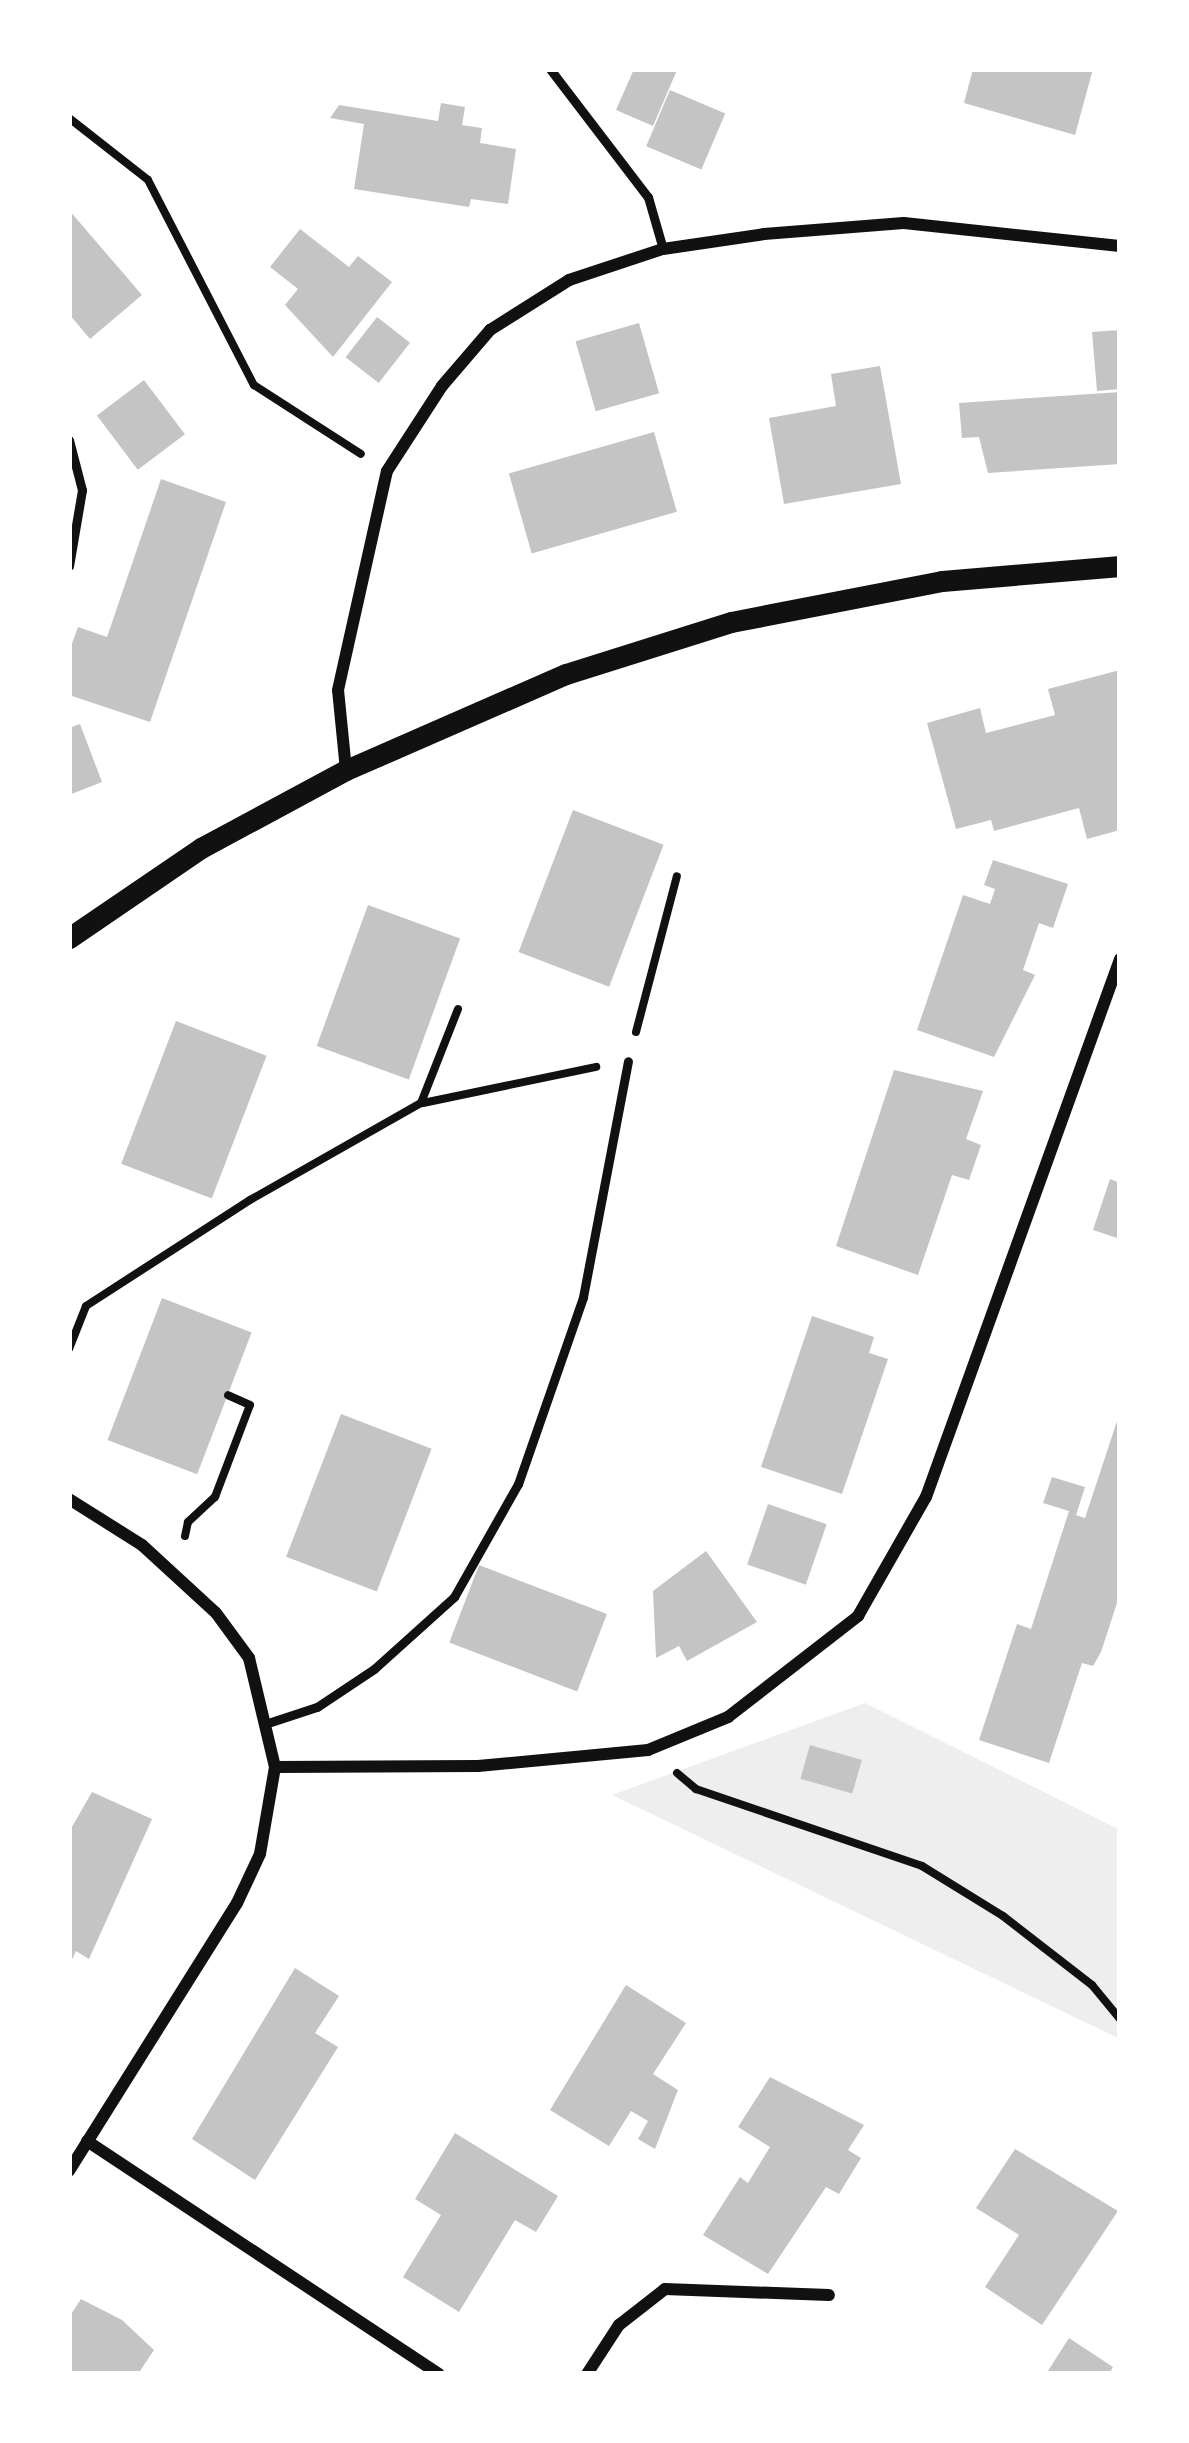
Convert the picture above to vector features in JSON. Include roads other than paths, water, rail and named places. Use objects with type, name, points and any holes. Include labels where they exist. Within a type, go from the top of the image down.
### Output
[{"type":"street","points":[[346,770],[338,690],[387,471],[442,386],[490,330],[569,280],[663,249],[904,224],[1120,246]]},
{"type":"street","points":[[69,938],[201,848],[346,770],[566,674],[731,622],[942,581],[1120,566]]},
{"type":"street","points":[[275,1767],[478,1766],[648,1750],[728,1717],[858,1616],[926,1498],[1120,959]]},
{"type":"street","points":[[69,1499],[176,1573],[249,1658],[271,1722],[275,1767],[260,1854],[237,1903],[69,2171]]},
{"type":"street","points":[[87,2141],[440,2374]]},
{"type":"street","points":[[587,2374],[619,2325],[665,2289],[829,2296]]},
{"type":"lane","points":[[550,69],[648,197],[663,249]]},
{"type":"lane","points":[[69,440],[82,490],[69,566]]},
{"type":"lane","points":[[271,1722],[317,1707],[374,1669],[454,1597],[518,1484],[584,1297],[628,1061]]}]
